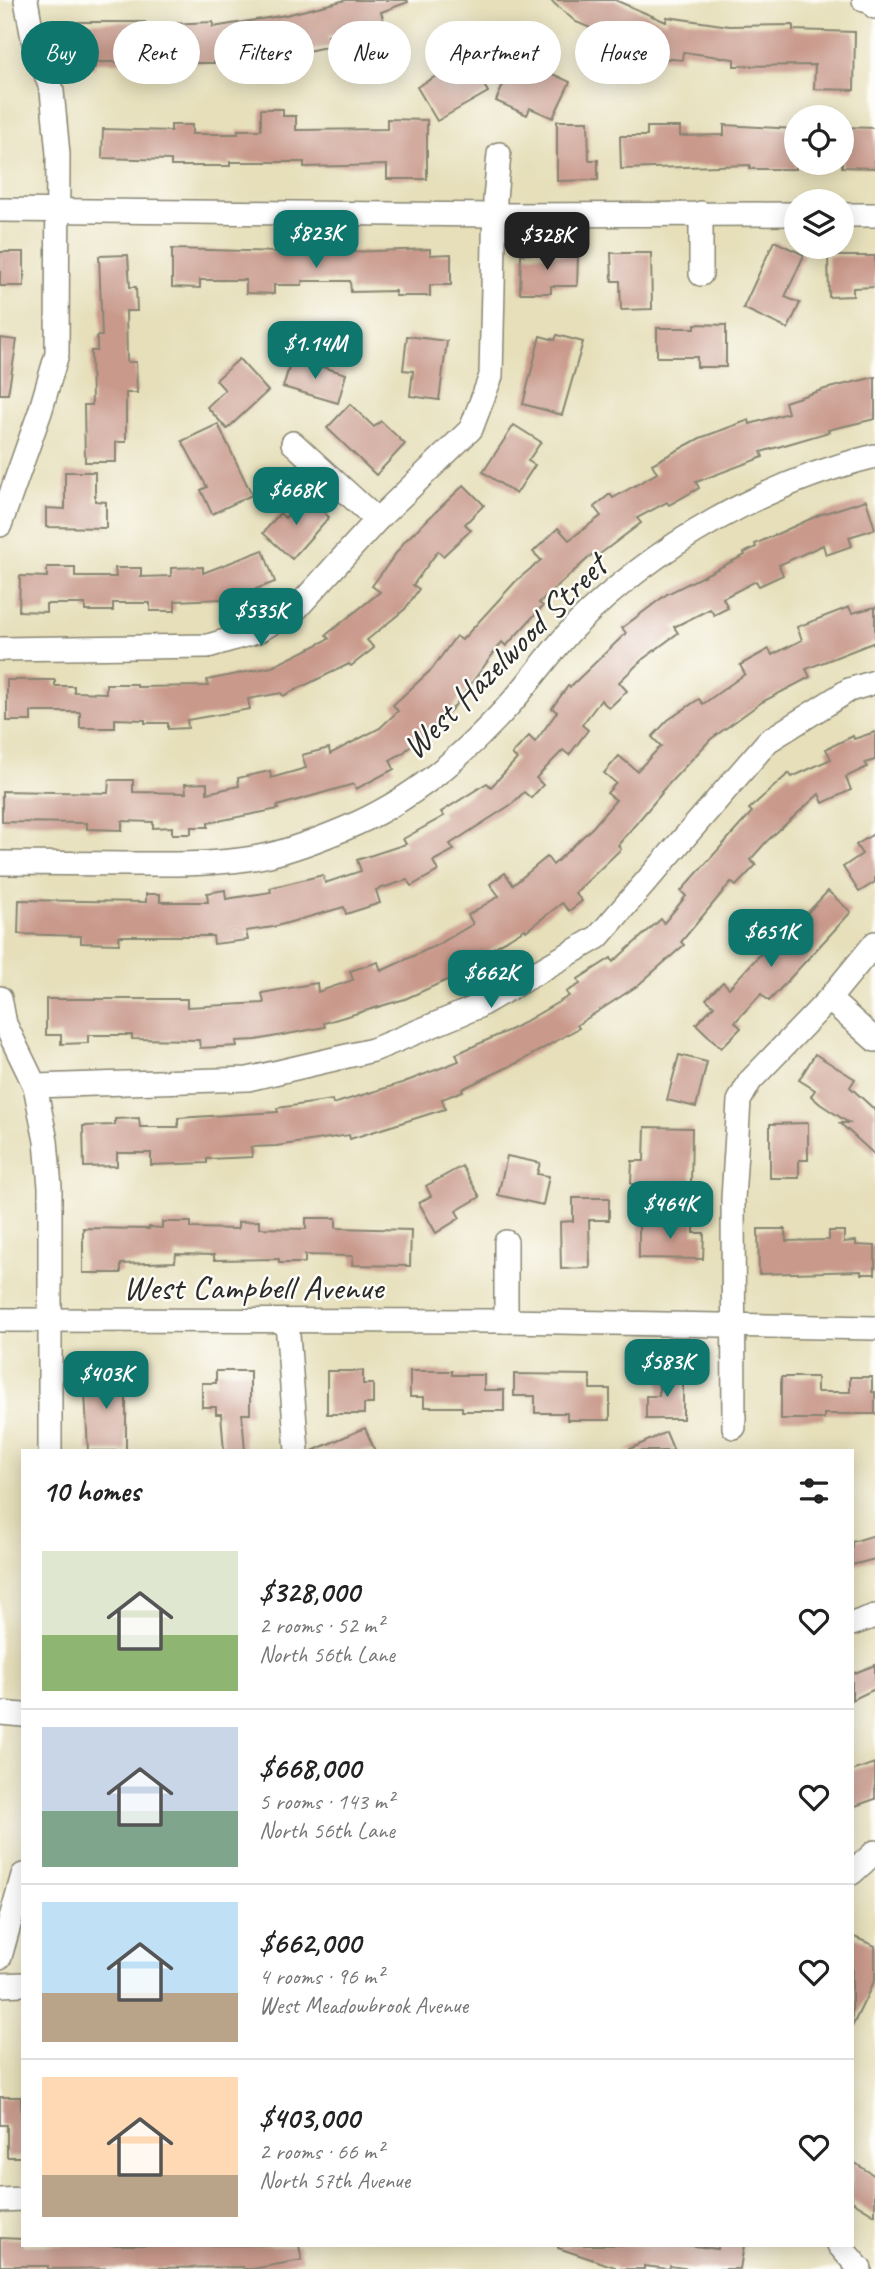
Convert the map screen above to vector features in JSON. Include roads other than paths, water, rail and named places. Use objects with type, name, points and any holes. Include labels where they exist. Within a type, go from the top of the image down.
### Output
[{"type":"street","points":[[0,525],[40,412],[57,354],[58,154],[52,91],[33,39],[26,0]]},
{"type":"street","points":[[864,0],[875,7]]},
{"type":"street","points":[[0,649],[208,646],[256,632],[297,608],[377,520],[471,429],[491,376],[499,155]]},
{"type":"street","points":[[0,210],[496,215],[784,214]]},
{"type":"street","points":[[701,214],[701,274]]},
{"type":"street","points":[[854,215],[875,215]]},
{"type":"street","points":[[293,443],[377,520]]},
{"type":"street","name":"West Hazelwood Street","points":[[0,863],[194,864],[231,861],[270,854],[345,829],[429,782],[456,759],[513,701],[575,627],[602,601],[656,558],[727,514],[759,498],[844,464],[875,456]]},
{"type":"street","points":[[35,1086],[248,1079],[373,1050],[477,1007],[598,937],[768,741],[849,690],[875,682]]},
{"type":"street","points":[[734,1427],[733,1199],[739,1101],[750,1081],[829,999],[875,943]]},
{"type":"street","points":[[0,998],[5,1024],[35,1086],[46,1141],[50,1187],[52,1321],[50,1449]]},
{"type":"street","points":[[829,999],[875,1040]]},
{"type":"street","points":[[506,1242],[506,1321]]},
{"type":"street","name":"West Campbell Avenue","points":[[0,1320],[506,1321],[875,1328]]},
{"type":"street","points":[[287,1322],[296,1449]]},
{"type":"street","points":[[854,1624],[875,1615]]},
{"type":"street","points":[[0,1713],[21,1715]]},
{"type":"street","points":[[854,1871],[875,1852]]},
{"type":"street","points":[[0,1957],[21,1882]]},
{"type":"street","points":[[0,1984],[21,1984]]},
{"type":"street","points":[[0,2200],[21,2199]]},
{"type":"street","points":[[841,2247],[860,2269]]}]
